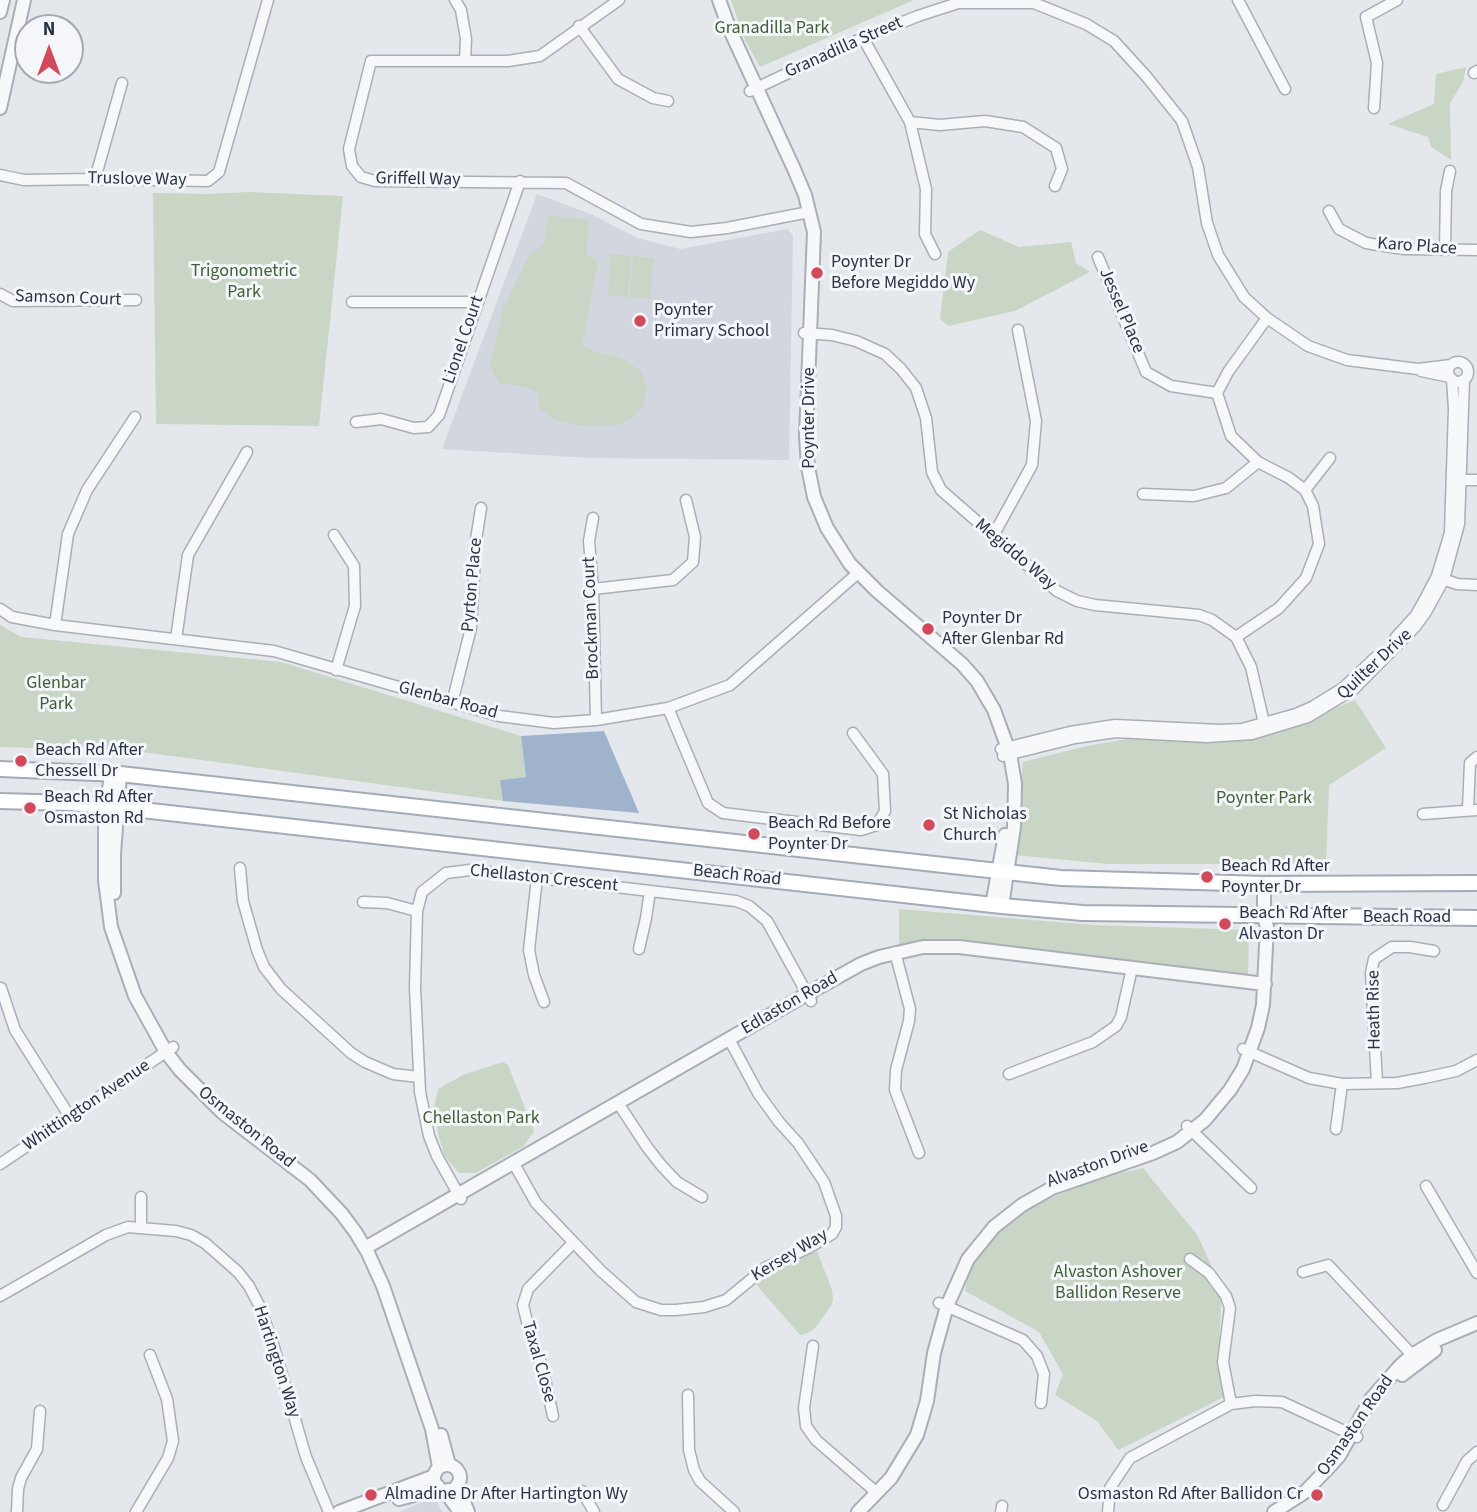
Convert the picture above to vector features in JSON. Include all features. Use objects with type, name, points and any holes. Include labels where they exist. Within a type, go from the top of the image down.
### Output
[{"type":"main road","name":"Beach Road","points":[[0,769],[116,774],[1061,878],[1264,884],[1477,883]]},
{"type":"main road","name":"Beach Road","points":[[0,801],[112,807],[997,906],[1083,913],[1477,918]]},
{"type":"street","points":[[0,12],[3,0]]},
{"type":"street","points":[[0,108],[24,0]]},
{"type":"street","name":"Truslove Way","points":[[0,174],[24,180],[208,181],[219,172],[268,0]]},
{"type":"street","points":[[455,0],[461,10],[466,39],[465,61]]},
{"type":"street","name":"Griffell Way","points":[[619,0],[540,56],[508,61],[371,61],[349,149],[352,166],[361,177],[375,181],[566,183],[641,224],[691,232],[727,228],[805,212]]},
{"type":"street","name":"Poynter Drive","points":[[711,0],[794,169],[805,212],[814,232],[807,333],[806,436],[810,482],[819,511],[854,575],[962,664],[977,681],[995,710],[1006,752],[1008,787],[1003,871],[997,906]]},
{"type":"street","name":"Poynter Drive","points":[[719,0],[754,89]]},
{"type":"street","points":[[1238,0],[1285,89]]},
{"type":"street","points":[[1374,108],[1377,63],[1366,16],[1397,0]]},
{"type":"street","name":"Granadilla Street","points":[[754,89],[863,38],[958,3],[1035,2],[1086,24],[1114,41],[1182,121],[1198,167],[1207,223],[1218,255],[1244,297],[1267,318],[1308,346],[1324,353],[1347,360],[1418,369],[1451,378]]},
{"type":"street","points":[[579,26],[618,79],[653,98],[667,101]]},
{"type":"street","points":[[863,38],[910,122],[926,189],[925,234],[935,254]]},
{"type":"street","points":[[95,179],[122,83]]},
{"type":"street","points":[[910,122],[940,125],[985,121],[1023,127],[1056,148],[1062,169],[1055,186]]},
{"type":"street","points":[[1445,250],[1446,191],[1450,171]]},
{"type":"street","name":"Lionel Court","points":[[356,422],[381,419],[414,428],[429,427],[439,415],[520,181]]},
{"type":"street","name":"Karo Place","points":[[1329,211],[1339,229],[1366,243],[1404,249],[1477,250]]},
{"type":"street","name":"Jessel Place","points":[[1098,257],[1146,372],[1171,386],[1217,393]]},
{"type":"street","name":"Samson Court","points":[[0,294],[13,301],[136,300]]},
{"type":"street","points":[[352,302],[477,302]]},
{"type":"street","points":[[1264,723],[1251,667],[1236,636],[1279,608],[1306,578],[1319,544],[1313,506],[1305,490],[1289,478],[1258,462],[1231,436],[1217,393],[1228,372],[1267,318]]},
{"type":"street","points":[[993,536],[1032,465],[1036,421],[1018,330]]},
{"type":"street","name":"Megiddo Way","points":[[807,333],[856,341],[886,354],[901,369],[916,388],[926,418],[932,472],[941,490],[1057,592],[1076,601],[1199,615],[1236,636]]},
{"type":"street","points":[[1465,365],[1469,378],[1458,381],[1451,378],[1448,372],[1451,365],[1457,362],[1477,366]]},
{"type":"street","name":"Granadilla Street","points":[[1418,369],[1451,365]]},
{"type":"street","name":"Quilter Drive","points":[[1451,378],[1456,480]]},
{"type":"street","name":"Quilter Drive","points":[[1006,752],[1116,732],[1232,737],[1278,728],[1308,718],[1354,689],[1426,612],[1440,578],[1450,533],[1469,378]]},
{"type":"street","points":[[55,625],[68,534],[87,490],[135,417]]},
{"type":"street","points":[[176,639],[188,555],[247,452]]},
{"type":"street","points":[[1305,490],[1330,458]]},
{"type":"street","points":[[1143,494],[1194,496],[1226,488],[1258,462]]},
{"type":"street","points":[[1456,480],[1477,480]]},
{"type":"street","points":[[593,589],[673,580],[693,562],[695,537],[686,500]]},
{"type":"street","name":"Pyrton Place","points":[[452,703],[471,628],[476,540],[481,508]]},
{"type":"street","name":"Brockman Court","points":[[593,517],[589,541],[593,589],[596,720]]},
{"type":"street","points":[[334,535],[354,566],[355,606],[336,670]]},
{"type":"street","name":"Glenbar Road","points":[[0,609],[12,617],[55,625],[274,652],[499,716],[554,723],[596,720],[668,708],[730,685],[854,575]]},
{"type":"street","points":[[1440,578],[1457,584],[1477,585]]},
{"type":"street","name":"Quilter Drive","points":[[1006,752],[1070,732],[1115,725],[1242,729],[1312,707],[1343,688],[1384,650],[1416,615],[1440,578]]},
{"type":"street","points":[[668,708],[708,803],[723,813],[862,830],[877,825],[885,811],[883,774],[853,733]]},
{"type":"street","points":[[1423,814],[1472,809],[1470,763],[1477,757]]},
{"type":"street","name":"Osmaston Road","points":[[116,774],[112,807],[113,874],[118,920],[128,957],[143,995],[169,1049],[187,1077],[223,1113],[310,1180],[370,1249],[394,1294],[440,1432],[444,1478],[449,1497],[460,1512]]},
{"type":"street","points":[[240,868],[243,901],[257,950],[264,967],[281,989],[351,1053],[365,1062],[393,1074],[419,1077]]},
{"type":"street","name":"Chellaston Crescent","points":[[416,911],[422,892],[446,873],[470,870],[736,901],[749,906],[766,921],[809,998]]},
{"type":"street","points":[[537,878],[529,950],[534,975],[544,1002]]},
{"type":"street","name":"Alvaston Drive","points":[[848,1512],[901,1465],[917,1435],[927,1401],[943,1304],[960,1273],[994,1227],[1022,1205],[1052,1188],[1153,1153],[1205,1120],[1230,1090],[1243,1069],[1246,1051],[1258,1028],[1267,927],[1264,917],[1264,884]]},
{"type":"street","points":[[639,949],[650,891]]},
{"type":"street","points":[[363,902],[387,903],[416,911],[415,988],[422,1107],[436,1156],[459,1196]]},
{"type":"street","name":"Heath Rise","points":[[1377,1083],[1371,973],[1374,959],[1392,947],[1434,951]]},
{"type":"street","name":"Edlaston Road","points":[[370,1249],[809,998],[896,956],[957,954],[1261,987]]},
{"type":"street","points":[[896,956],[910,1009],[896,1070],[895,1090],[919,1153]]},
{"type":"street","points":[[1009,1074],[1093,1042],[1116,1026],[1121,1017],[1131,972]]},
{"type":"street","points":[[1,988],[15,1030],[71,1117]]},
{"type":"street","name":"Kersey Way","points":[[515,1166],[536,1203],[573,1243],[636,1302],[661,1310],[676,1310],[704,1307],[726,1300],[765,1268],[810,1247],[832,1234],[836,1227],[836,1216],[824,1182],[798,1143],[758,1093],[731,1043]]},
{"type":"street","name":"Whittington Avenue","points":[[0,1164],[169,1049]]},
{"type":"street","points":[[1246,1051],[1309,1078],[1342,1084],[1397,1083],[1456,1071],[1477,1060]]},
{"type":"street","points":[[1336,1129],[1342,1084]]},
{"type":"street","points":[[620,1107],[646,1147],[677,1182],[702,1197]]},
{"type":"street","points":[[1190,1129],[1251,1188]]},
{"type":"street","points":[[1426,1186],[1477,1273]]},
{"type":"street","points":[[141,1197],[141,1227]]},
{"type":"street","name":"Hartington Way","points":[[0,1296],[106,1235],[128,1227],[191,1235],[222,1255],[249,1286],[259,1305],[306,1458],[329,1512]]},
{"type":"street","name":"Taxal Close","points":[[553,1416],[542,1366],[523,1305],[528,1289],[573,1243]]},
{"type":"street","points":[[1190,1259],[1209,1273],[1226,1296],[1230,1308],[1223,1362],[1231,1404]]},
{"type":"street","points":[[1303,1272],[1328,1265],[1415,1358]]},
{"type":"street","points":[[943,1304],[1023,1340],[1037,1356],[1044,1374],[1041,1403]]},
{"type":"street","name":"Osmaston Road","points":[[1274,1512],[1295,1500],[1319,1479],[1354,1436],[1381,1396],[1415,1358],[1452,1332],[1477,1323]]},
{"type":"street","name":"Osmaston Road","points":[[1415,1358],[1477,1331]]},
{"type":"street","points":[[814,1346],[804,1408],[806,1426],[816,1440],[874,1490]]},
{"type":"street","points":[[136,1512],[168,1458],[173,1441],[167,1399],[150,1355]]},
{"type":"street","points":[[688,1395],[689,1450],[694,1470],[699,1481],[728,1510]]},
{"type":"street","points":[[1108,1512],[1110,1488],[1130,1458],[1231,1404],[1282,1402],[1354,1436]]},
{"type":"street","points":[[17,1512],[21,1478],[37,1449],[40,1411]]},
{"type":"street","name":"Osmaston Road","points":[[1289,1512],[1323,1485],[1342,1460],[1354,1436]]},
{"type":"street","points":[[1443,1505],[1467,1461],[1477,1452]]},
{"type":"street","points":[[339,1512],[444,1478]]},
{"type":"street","points":[[362,1512],[433,1490],[444,1478]]},
{"type":"street","name":"Osmaston Road","points":[[444,1478],[468,1512]]},
{"type":"street","name":"Alvaston Drive","points":[[858,1512],[874,1490]]},
{"type":"street","points":[[582,1491],[594,1512]]},
{"type":"shaded area","name":"Poynter Primary School","points":[[537,194],[593,215],[637,238],[680,249],[787,229],[793,235],[789,460],[590,458],[442,449]]},
{"type":"shaded area","points":[[435,1497],[442,1512],[399,1512]]},
{"type":"green space","name":"Granadilla Park","points":[[731,0],[914,0],[760,67],[743,36]]},
{"type":"green space","points":[[1466,67],[1463,82],[1450,103],[1451,160],[1431,147],[1428,137],[1388,124],[1434,104],[1436,74]]},
{"type":"green space","name":"Trigonometric Park","points":[[248,192],[343,196],[319,426],[156,424],[153,193]]},
{"type":"green space","points":[[549,215],[589,220],[586,254],[598,262],[582,345],[601,354],[620,357],[642,372],[647,388],[643,407],[632,418],[615,426],[582,426],[556,420],[540,409],[538,393],[526,387],[499,383],[490,366],[503,309],[529,255],[544,245]]},
{"type":"green space","points":[[980,230],[1019,247],[1071,242],[1076,263],[1090,272],[1015,311],[948,326],[940,319],[948,252]]},
{"type":"green space","points":[[611,254],[631,256],[628,297],[608,295]]},
{"type":"green space","points":[[633,256],[653,258],[650,299],[630,297]]},
{"type":"green space","name":"Glenbar Park","points":[[0,625],[21,637],[281,662],[521,736],[526,777],[501,780],[503,801],[135,751],[0,747]]},
{"type":"green space","name":"Poynter Park","points":[[1355,700],[1386,748],[1329,785],[1326,864],[1108,864],[1014,855],[1023,762],[1082,747],[1138,737],[1235,739],[1276,733]]},
{"type":"green space","points":[[899,909],[1094,925],[1249,930],[1248,978],[949,942],[899,944]]},
{"type":"green space","name":"Chellaston Park","points":[[503,1062],[508,1065],[534,1131],[524,1146],[476,1173],[459,1173],[444,1155],[438,1133],[434,1107],[438,1089],[463,1075]]},
{"type":"green space","name":"Alvaston Ashover Ballidon Reserve","points":[[1143,1168],[1198,1236],[1222,1289],[1219,1347],[1224,1397],[1118,1450],[1097,1421],[1055,1395],[1063,1374],[1039,1332],[965,1291],[968,1270],[996,1228],[1034,1205],[1099,1178]]},
{"type":"green space","points":[[817,1251],[832,1290],[833,1300],[816,1327],[800,1335],[754,1282],[765,1273]]},
{"type":"water","points":[[604,731],[639,813],[503,801],[500,780],[526,777],[521,736]]},
{"type":"place","name":"Poynter Dr Before Megiddo Wy","points":[[817,273]]},
{"type":"place","name":"Poynter Primary School","points":[[640,321]]},
{"type":"place","name":"Poynter Dr After Glenbar Rd","points":[[928,629]]},
{"type":"place","name":"Beach Rd After Chessell Dr","points":[[21,761]]},
{"type":"place","name":"Beach Rd After Osmaston Rd","points":[[30,808]]},
{"type":"place","name":"St Nicholas Church","points":[[929,825]]},
{"type":"place","name":"Beach Rd Before Poynter Dr","points":[[754,834]]},
{"type":"place","name":"Beach Rd After Poynter Dr","points":[[1207,877]]},
{"type":"place","name":"Beach Rd After Alvaston Dr","points":[[1225,924]]},
{"type":"place","name":"Almadine Dr After Hartington Wy","points":[[371,1495]]},
{"type":"place","name":"Osmaston Rd After Ballidon Cr","points":[[1317,1495]]}]
